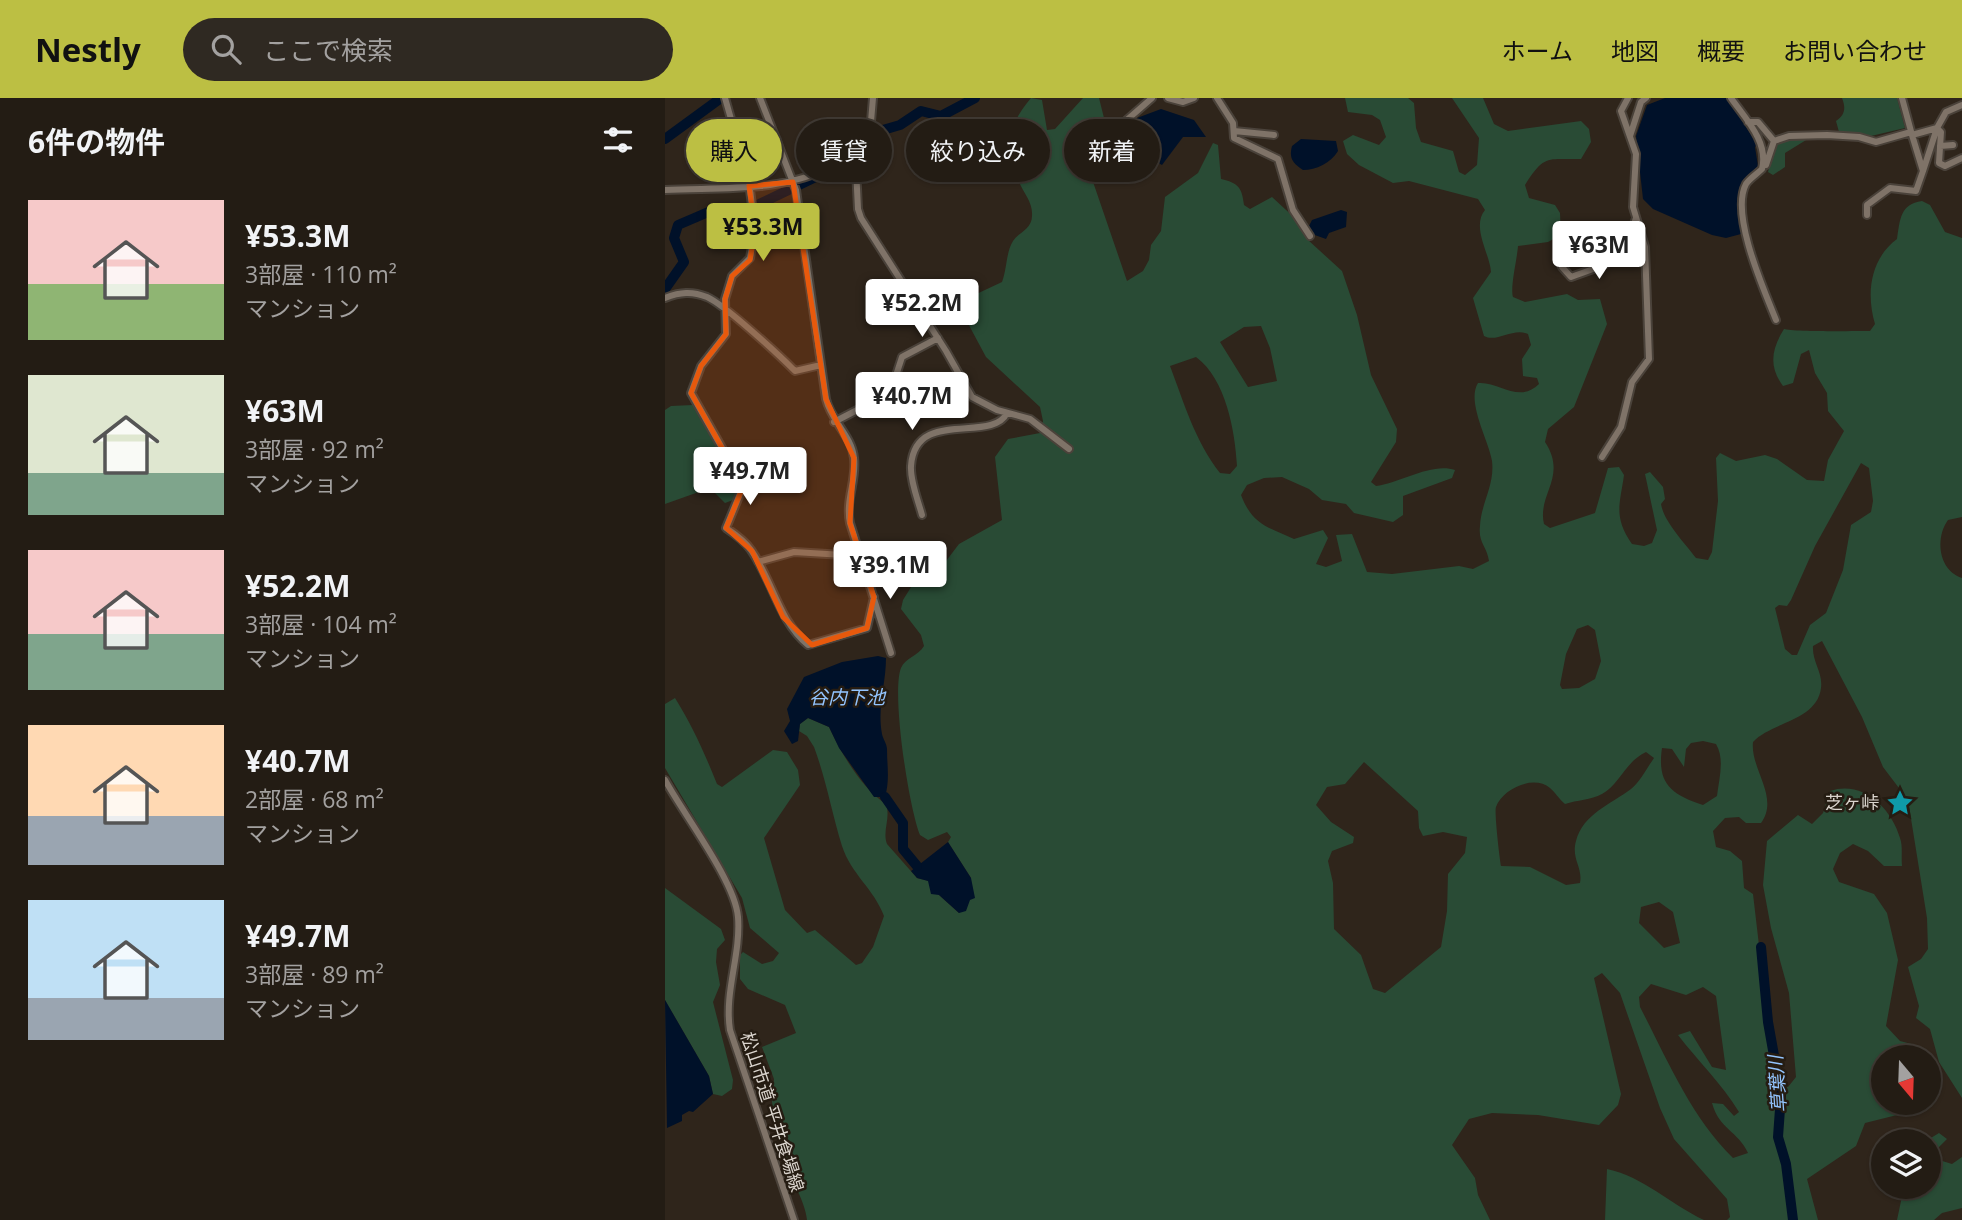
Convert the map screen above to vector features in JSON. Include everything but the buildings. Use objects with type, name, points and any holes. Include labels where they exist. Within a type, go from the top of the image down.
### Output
[{"type":"street","points":[[725,98],[749,186],[755,229],[750,258],[732,276],[725,296],[726,334],[701,366],[691,393],[739,478],[742,489],[726,528],[748,546],[783,617],[808,645],[867,628],[874,597]]},
{"type":"street","points":[[760,98],[795,186],[826,399],[834,422],[848,440],[855,458],[848,508],[860,556],[891,653]]},
{"type":"street","points":[[872,119],[873,98]]},
{"type":"street","points":[[1128,119],[1152,98]]},
{"type":"street","points":[[1168,98],[1183,102],[1194,98]]},
{"type":"street","points":[[1217,98],[1233,123],[1237,140],[1278,159],[1293,210],[1310,236]]},
{"type":"street","points":[[1602,457],[1621,427],[1632,382],[1649,359],[1645,247],[1636,218],[1633,195],[1637,161],[1621,111],[1628,98]]},
{"type":"street","points":[[1630,136],[1641,103],[1646,98]]},
{"type":"street","points":[[1731,98],[1761,147],[1762,169]]},
{"type":"street","points":[[1902,98],[1923,172]]},
{"type":"street","points":[[1867,215],[1867,205],[1890,188],[1916,191],[1937,128],[1946,112],[1962,105]]},
{"type":"street","points":[[1748,122],[1758,122],[1774,141]]},
{"type":"street","points":[[1776,320],[1747,248],[1743,195],[1747,183],[1762,169],[1774,141],[1789,136],[1827,135],[1859,136],[1876,142],[1937,128]]},
{"type":"street","points":[[1937,128],[1941,132],[1937,159],[1942,166],[1962,158]]},
{"type":"street","points":[[1234,131],[1274,135]]},
{"type":"street","points":[[1940,146],[1953,145]]},
{"type":"street","points":[[665,190],[795,186],[803,182]]},
{"type":"street","points":[[858,182],[859,213],[972,397],[1007,413],[1030,419],[1069,449]]},
{"type":"street","points":[[1557,240],[1564,248],[1562,267],[1571,277],[1617,259],[1629,240],[1636,218]]},
{"type":"street","points":[[665,298],[689,292],[705,296],[795,371],[821,365]]},
{"type":"street","points":[[834,422],[862,408],[888,400],[902,357],[938,338]]},
{"type":"street","points":[[922,515],[911,472],[918,446],[931,435],[948,429],[995,426],[1004,421],[1007,413]]},
{"type":"street","points":[[758,562],[794,552],[860,556]]},
{"type":"street","name":"松山市道 平井食場線","points":[[665,780],[734,897],[738,928],[728,1000],[730,1030],[794,1220]]},
{"type":"highlighted area","points":[[793,182],[826,399],[854,458],[850,523],[874,597],[867,628],[812,645],[783,617],[752,551],[726,528],[742,489],[739,478],[691,393],[701,366],[726,334],[725,299],[732,276],[750,260],[755,229],[749,186]]},
{"type":"green space","points":[[1031,98],[1042,100],[1045,119],[1017,118]]},
{"type":"green space","points":[[1083,98],[1099,98],[1104,119],[1064,119]]},
{"type":"green space","points":[[1345,98],[1408,98],[1414,103],[1416,128],[1421,142],[1453,151],[1459,172],[1465,175],[1477,165],[1479,138],[1452,98],[1483,98],[1494,124],[1508,131],[1581,121],[1589,129],[1591,142],[1581,159],[1548,160],[1525,185],[1529,198],[1555,205],[1560,213],[1561,235],[1548,242],[1518,246],[1513,280],[1513,297],[1525,302],[1567,294],[1578,300],[1600,299],[1607,324],[1574,407],[1548,429],[1545,442],[1554,465],[1544,503],[1544,524],[1550,528],[1595,513],[1608,468],[1619,467],[1624,475],[1619,510],[1622,526],[1632,544],[1644,546],[1652,543],[1657,530],[1645,474],[1650,472],[1663,487],[1665,499],[1661,504],[1670,525],[1696,558],[1708,560],[1712,552],[1718,501],[1716,458],[1720,453],[1736,461],[1765,455],[1777,459],[1807,480],[1824,481],[1828,460],[1844,431],[1828,411],[1827,393],[1815,373],[1809,350],[1801,354],[1793,383],[1783,386],[1775,371],[1774,350],[1784,329],[1870,331],[1875,324],[1871,289],[1881,256],[1897,239],[1905,209],[1922,201],[1930,205],[1945,232],[1962,238],[1962,517],[1948,520],[1940,544],[1948,568],[1962,578],[1962,1098],[1941,1065],[1941,1045],[1934,1045],[1930,1029],[1916,1018],[1919,1006],[1908,967],[1921,959],[1928,949],[1927,918],[1908,800],[1883,767],[1862,717],[1822,641],[1813,646],[1821,682],[1818,699],[1802,714],[1761,735],[1753,742],[1753,752],[1767,803],[1761,823],[1746,823],[1739,817],[1725,818],[1713,831],[1716,847],[1730,851],[1742,861],[1744,888],[1753,894],[1775,1082],[1788,1087],[1796,1077],[1789,993],[1771,928],[1763,885],[1767,841],[1798,815],[1812,824],[1823,813],[1830,791],[1853,789],[1874,799],[1882,807],[1890,816],[1901,841],[1902,866],[1884,866],[1868,851],[1853,844],[1840,853],[1833,869],[1839,882],[1874,894],[1887,913],[1898,960],[1886,1026],[1900,1041],[1915,1045],[1871,1045],[1871,1115],[1897,1115],[1865,1123],[1856,1146],[1807,1179],[1818,1220],[1727,1220],[1730,1217],[1727,1199],[1674,1139],[1660,1108],[1620,993],[1602,973],[1594,978],[1621,1094],[1618,1105],[1599,1125],[1538,1115],[1492,1113],[1469,1119],[1452,1145],[1475,1178],[1478,1195],[1490,1220],[807,1220],[800,1196],[779,1152],[785,1147],[785,1139],[775,1123],[772,1102],[774,1079],[762,1047],[796,1033],[785,1005],[748,989],[740,979],[740,955],[743,952],[762,964],[773,961],[779,953],[750,928],[742,898],[665,768],[665,704],[675,698],[698,740],[717,784],[722,787],[773,750],[787,752],[798,770],[800,785],[764,838],[785,910],[807,933],[815,930],[856,965],[862,963],[873,947],[884,916],[842,846],[814,747],[807,736],[799,731],[800,724],[808,718],[829,727],[861,780],[886,804],[887,844],[917,878],[929,881],[939,895],[959,913],[971,878],[948,842],[951,837],[947,832],[928,840],[920,835],[911,801],[900,725],[898,681],[903,665],[924,646],[921,635],[901,609],[913,584],[943,565],[959,544],[1002,520],[995,457],[1008,439],[1040,433],[1043,421],[1040,407],[986,357],[964,316],[965,304],[970,297],[1002,282],[1011,245],[1031,220],[1032,211],[1019,182],[1050,182],[1050,130],[1055,129],[1064,119],[1064,182],[1093,182],[1127,281],[1143,271],[1149,260],[1151,245],[1161,231],[1165,197],[1198,173],[1213,143],[1218,145],[1221,179],[1238,187],[1244,205],[1250,209],[1272,197],[1298,221],[1308,240],[1342,271],[1357,315],[1371,375],[1397,429],[1396,442],[1371,482],[1376,486],[1426,471],[1446,468],[1455,470],[1452,478],[1403,496],[1403,515],[1393,522],[1354,513],[1346,504],[1322,500],[1309,489],[1282,477],[1264,478],[1247,485],[1241,495],[1255,519],[1294,539],[1323,530],[1328,538],[1316,564],[1326,567],[1342,561],[1336,535],[1352,534],[1367,572],[1392,574],[1459,566],[1473,569],[1489,561],[1480,532],[1492,478],[1492,461],[1476,411],[1475,391],[1478,383],[1516,392],[1531,390],[1539,384],[1537,378],[1523,376],[1522,359],[1531,345],[1528,334],[1517,332],[1494,338],[1484,336],[1473,298],[1491,272],[1480,232],[1481,217],[1485,210],[1478,199],[1409,181],[1393,183],[1359,165],[1347,154],[1343,141],[1353,135],[1379,145],[1386,137],[1380,120],[1372,115],[1348,112]],"holes":[[[1261,326],[1270,348],[1277,381],[1248,387],[1220,342],[1244,327]],[[1196,357],[1215,378],[1227,407],[1234,437],[1237,466],[1230,474],[1220,473],[1211,461],[1191,421],[1170,366]],[[1861,463],[1869,468],[1873,501],[1871,512],[1851,525],[1843,570],[1826,613],[1810,625],[1797,655],[1792,655],[1785,649],[1775,608],[1779,605],[1787,606],[1791,600],[1815,546]],[[1588,625],[1595,630],[1601,661],[1595,679],[1579,688],[1562,689],[1560,685],[1566,654],[1577,629]],[[1703,741],[1716,744],[1719,750],[1721,769],[1717,796],[1703,805],[1682,796],[1668,786],[1662,770],[1662,748],[1672,749],[1684,767],[1686,749],[1691,743]],[[1646,752],[1654,758],[1634,786],[1599,810],[1580,832],[1575,847],[1580,883],[1566,885],[1530,867],[1501,866],[1496,807],[1505,794],[1527,783],[1536,783],[1550,788],[1565,804],[1589,799],[1614,785],[1639,756]],[[1364,762],[1418,811],[1419,828],[1423,836],[1443,832],[1467,837],[1465,853],[1448,874],[1447,911],[1441,947],[1385,993],[1373,989],[1361,955],[1334,929],[1333,883],[1328,861],[1332,851],[1353,843],[1354,837],[1331,822],[1316,805],[1327,787],[1345,784]],[[1659,902],[1673,912],[1680,943],[1664,948],[1639,923],[1641,907]],[[1651,984],[1686,995],[1703,987],[1716,996],[1726,1070],[1712,1067],[1690,1031],[1678,1035],[1718,1082],[1739,1112],[1734,1116],[1723,1104],[1712,1103],[1719,1119],[1748,1153],[1733,1158],[1718,1142],[1692,1106],[1640,1007],[1639,997]]]},
{"type":"green space","points":[[1842,98],[1897,98],[1905,128],[1871,136],[1839,132],[1836,121],[1844,111]]},
{"type":"green space","points":[[1811,137],[1785,153],[1785,167],[1773,175],[1768,172],[1775,144],[1788,139]]},
{"type":"green space","points":[[693,405],[739,485],[733,500],[725,503],[710,488],[665,504],[665,410],[671,406]]},
{"type":"green space","points":[[665,888],[721,929],[725,940],[717,949],[720,985],[713,1002],[733,1080],[732,1089],[722,1096],[713,1094],[709,1076],[665,1000]]},
{"type":"green space","points":[[1941,1134],[1947,1139],[1941,1145]]},
{"type":"green space","points":[[1962,1157],[1962,1208],[1942,1213],[1934,1220],[1897,1220],[1901,1199],[1941,1199],[1941,1161],[1952,1164]]},
{"type":"green space","points":[[1607,1169],[1645,1184],[1704,1220],[1605,1220]]},
{"type":"water","points":[[1665,98],[1727,98],[1757,144],[1755,147],[1758,166],[1745,180],[1741,191],[1741,234],[1726,238],[1712,235],[1653,209],[1643,199],[1636,136],[1647,105]]},
{"type":"water","points":[[1161,109],[1194,120],[1206,137],[1183,137],[1162,165],[1160,119],[1134,119]]},
{"type":"water","points":[[1301,139],[1336,141],[1338,151],[1323,165],[1303,170],[1291,157],[1292,146]]},
{"type":"water","points":[[1341,210],[1347,212],[1346,227],[1329,233],[1326,239],[1312,234],[1309,226],[1312,220]]},
{"type":"water","name":"谷内下池","points":[[878,656],[886,658],[881,714],[882,734],[887,749],[888,779],[885,797],[874,797],[839,748],[829,727],[808,718],[800,724],[798,741],[792,744],[784,731],[790,721],[787,709],[804,677],[842,662]]},
{"type":"water","points":[[948,842],[971,878],[975,898],[970,900],[966,911],[959,913],[939,895],[931,894],[928,881],[917,878],[911,871]]},
{"type":"water","points":[[665,1000],[709,1076],[713,1094],[693,1112],[682,1115],[682,1121],[667,1128]]},
{"type":"waterway","points":[[665,139],[721,98]]},
{"type":"waterway","points":[[892,127],[921,111],[941,116],[975,98]]},
{"type":"waterway","points":[[665,289],[684,262],[674,238],[678,225],[713,210],[747,210],[805,182]]},
{"type":"waterway","points":[[885,797],[903,823],[903,849],[917,866]]},
{"type":"waterway","name":"草葉川","points":[[1761,947],[1768,1022],[1781,1095],[1778,1137],[1786,1164],[1793,1220]]},
{"type":"place","name":"芝ヶ峠","points":[[1900,803]]}]
